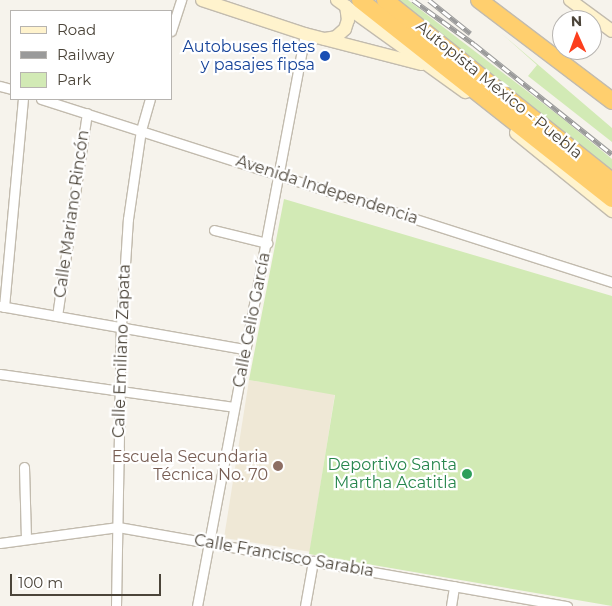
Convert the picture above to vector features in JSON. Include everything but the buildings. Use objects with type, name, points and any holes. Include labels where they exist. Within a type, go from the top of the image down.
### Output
[{"type":"highway","name":"Autopista México - Puebla","points":[[385,0],[612,181]]},
{"type":"highway","points":[[479,0],[552,55]]},
{"type":"highway","points":[[348,2],[460,80],[612,199]]},
{"type":"highway","points":[[558,60],[612,101]]},
{"type":"highway","points":[[558,60],[612,115]]},
{"type":"highway","points":[[428,65],[460,80]]},
{"type":"main road","points":[[202,0],[306,34],[428,65]]},
{"type":"main road","points":[[570,0],[612,31]]},
{"type":"main road","points":[[325,39],[336,36],[345,29],[348,20],[348,2]]},
{"type":"main road","points":[[348,2],[468,94],[612,211]]},
{"type":"street","points":[[172,28],[181,0]]},
{"type":"street","name":"Calle Celio García","points":[[197,606],[306,34]]},
{"type":"street","points":[[23,100],[2,306],[245,349]]},
{"type":"street","name":"Avenida Independencia","points":[[44,100],[280,174],[612,282]]},
{"type":"street","name":"Calle Emiliano Zapata","points":[[116,606],[121,326],[128,219],[141,130],[150,100]]},
{"type":"street","name":"Calle Mariano Rincón","points":[[57,316],[86,113]]},
{"type":"street","points":[[214,230],[267,243]]},
{"type":"street","points":[[0,374],[234,407]]},
{"type":"street","points":[[24,466],[26,539]]},
{"type":"street","name":"Calle Francisco Sarabia","points":[[0,543],[118,527],[566,606]]},
{"type":"street","points":[[305,606],[313,561]]},
{"type":"street","points":[[451,606],[454,586]]},
{"type":"shaded area","name":"Escuela Secundaria Técnica No. 70","points":[[249,380],[335,394],[310,552],[224,538]]},
{"type":"green space","points":[[398,0],[408,0],[562,118],[612,159],[612,170]]},
{"type":"green space","points":[[501,33],[612,128],[612,142],[528,76],[537,65]]},
{"type":"green space","name":"Deportivo Santa Martha Acatitla","points":[[284,199],[612,296],[612,606],[309,554],[335,395],[249,380]]},
{"type":"railway","points":[[413,0],[474,44],[612,154]]},
{"type":"railway","points":[[429,0],[470,33]]},
{"type":"place","name":"Autobuses fletes y pasajes fipsa","points":[[325,56]]},
{"type":"place","name":"Escuela Secundaria Técnica No. 70","points":[[278,466]]},
{"type":"place","name":"Deportivo Santa Martha Acatitla","points":[[467,474]]}]
